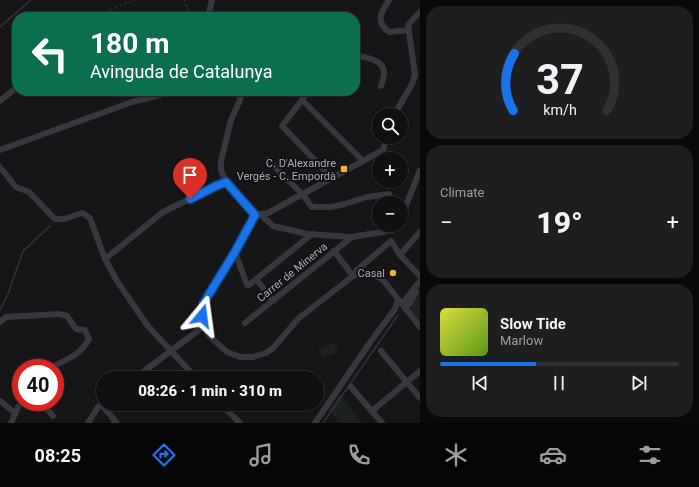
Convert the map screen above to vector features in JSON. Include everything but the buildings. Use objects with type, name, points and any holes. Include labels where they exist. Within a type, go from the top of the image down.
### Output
[{"type":"street","points":[[209,12],[212,0]]},
{"type":"street","points":[[389,0],[381,15],[380,21],[382,28],[389,32],[409,30]]},
{"type":"street","points":[[398,108],[416,75],[408,25],[420,12]]},
{"type":"street","points":[[360,56],[379,62],[384,68],[384,76],[381,86]]},
{"type":"street","points":[[0,101],[12,91]]},
{"type":"street","points":[[0,150],[132,102],[156,96]]},
{"type":"street","points":[[240,96],[230,120],[221,170],[226,182],[258,214],[273,226],[312,234],[352,237],[381,232]]},
{"type":"street","points":[[304,96],[282,126],[332,178]]},
{"type":"street","points":[[302,100],[363,161]]},
{"type":"street","points":[[258,214],[268,213],[303,195],[383,150],[385,144]]},
{"type":"street","points":[[268,160],[312,206],[331,207],[367,197],[390,194]]},
{"type":"street","points":[[0,167],[16,187],[29,192],[54,219],[64,219],[82,213],[90,218],[105,259],[117,281],[147,325],[189,371]]},
{"type":"street","points":[[408,200],[420,170]]},
{"type":"street","points":[[105,259],[163,212],[226,182]]},
{"type":"street","points":[[258,214],[203,304],[202,316],[204,326],[209,336],[227,352],[240,357],[253,357],[266,354],[299,318],[353,276],[360,273],[375,275],[383,280],[420,327]]},
{"type":"street","points":[[400,255],[420,232]]},
{"type":"street","points":[[235,252],[246,285],[249,286],[312,234]]},
{"type":"street","name":"Carrer de Minerva","points":[[245,323],[352,237]]},
{"type":"street","points":[[415,238],[420,243]]},
{"type":"street","points":[[353,276],[356,270],[391,241],[400,255],[420,276]]},
{"type":"street","points":[[334,251],[353,276]]},
{"type":"street","points":[[257,280],[272,301]]},
{"type":"street","points":[[315,423],[371,341],[395,309],[417,290],[420,281]]},
{"type":"street","points":[[0,322],[6,317],[59,314],[67,316],[76,329],[85,330],[89,339],[85,347],[75,356],[64,361]]},
{"type":"street","points":[[144,371],[204,326]]},
{"type":"street","points":[[381,351],[420,398]]},
{"type":"street","points":[[372,411],[420,371]]},
{"type":"street","points":[[351,386],[382,423]]},
{"type":"street","points":[[0,402],[15,413],[11,423]]},
{"type":"street","points":[[88,423],[96,410]]},
{"type":"street","points":[[49,411],[53,416]]},
{"type":"street","points":[[108,411],[116,422],[114,423]]},
{"type":"street","points":[[228,411],[240,423]]},
{"type":"path","points":[[105,12],[135,0]]},
{"type":"path","points":[[184,0],[189,12]]},
{"type":"shaded area","points":[[418,291],[420,292],[420,322],[411,313],[410,308]]},
{"type":"shaded area","points":[[335,343],[338,352],[322,359],[319,349]]},
{"type":"shaded area","points":[[340,395],[362,423],[340,423],[329,409]]},
{"type":"waterway","points":[[17,12],[31,0]]},
{"type":"waterway","points":[[0,27],[12,17]]},
{"type":"waterway","points":[[0,310],[8,294],[23,251],[50,226]]},
{"type":"waterway","points":[[323,423],[398,315]]},
{"type":"place","name":"C. D'Alexandre Vergés - C. Empordà","points":[[344,169]]},
{"type":"place","name":"Casal","points":[[393,273]]},
{"type":"route","points":[[190,199],[226,182],[255,215],[235,252],[203,304],[202,316]]}]
